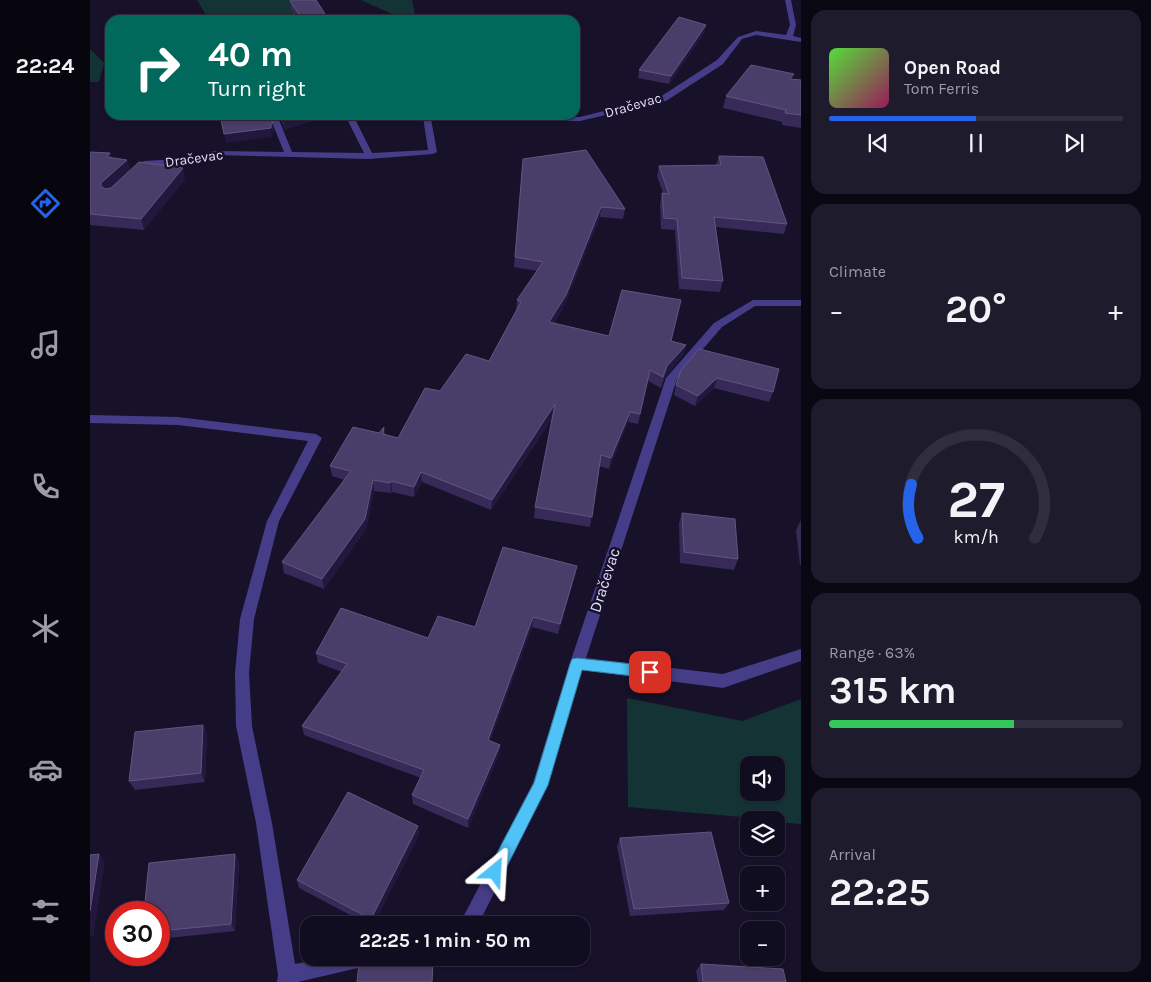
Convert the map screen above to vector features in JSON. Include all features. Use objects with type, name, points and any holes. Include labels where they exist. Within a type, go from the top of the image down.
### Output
[{"type":"street","points":[[788,0],[793,25],[789,36]]},
{"type":"street","name":"Dračevac","points":[[580,120],[663,98],[720,62],[740,38],[756,33],[789,36],[801,40]]},
{"type":"street","points":[[275,120],[289,154]]},
{"type":"street","points":[[351,120],[369,156]]},
{"type":"street","name":"Dračevac","points":[[131,177],[144,164],[179,162],[212,153],[369,156],[432,152],[428,120]]},
{"type":"street","name":"Dračevac","points":[[473,916],[540,785],[577,664],[672,378],[718,325],[752,303],[801,302]]},
{"type":"street","points":[[90,419],[178,421],[316,438],[273,521],[247,619],[242,673],[244,726],[264,823],[286,979],[337,966]]},
{"type":"street","points":[[577,664],[723,681],[801,655]]},
{"type":"green space","points":[[197,0],[312,0],[295,15],[206,15]]},
{"type":"green space","points":[[361,0],[412,0],[415,15],[394,15]]},
{"type":"green space","points":[[90,49],[104,63],[99,82],[90,82]]},
{"type":"green space","points":[[627,698],[742,721],[801,699],[801,824],[785,823],[785,811],[740,811],[740,817],[628,807]]},
{"type":"building","points":[[316,0],[326,15],[300,15],[290,1]]},
{"type":"building","points":[[679,17],[706,25],[671,76],[639,70]]},
{"type":"building","points":[[751,65],[794,74],[790,79],[801,80],[801,115],[785,113],[786,110],[726,96]]},
{"type":"building","points":[[221,120],[272,120],[273,123],[271,128],[224,134]]},
{"type":"building","points":[[586,150],[625,209],[601,207],[566,295],[549,322],[609,336],[622,290],[681,300],[671,341],[686,345],[667,366],[663,377],[650,370],[640,414],[630,412],[611,458],[601,455],[592,517],[535,507],[555,404],[492,500],[421,472],[414,487],[391,481],[390,483],[373,480],[365,519],[322,579],[282,562],[351,471],[330,466],[353,427],[379,433],[384,427],[383,434],[398,438],[425,388],[440,391],[466,354],[489,361],[521,302],[517,300],[543,262],[515,257],[523,159]]},
{"type":"building","points":[[90,152],[110,153],[107,157],[127,160],[101,183],[101,186],[105,189],[111,188],[139,162],[183,168],[141,219],[90,214]]},
{"type":"building","points":[[719,156],[763,157],[787,224],[714,217],[723,281],[682,278],[677,219],[664,218],[662,193],[669,194],[659,166],[721,165]]},
{"type":"building","points":[[699,349],[779,369],[773,392],[717,378],[698,396],[676,385],[681,370]]},
{"type":"building","points":[[682,513],[735,519],[738,559],[684,552]]},
{"type":"building","points":[[503,547],[577,566],[560,624],[533,617],[488,740],[500,745],[468,819],[412,795],[424,770],[302,726],[347,664],[316,653],[341,608],[428,638],[438,616],[475,627]]},
{"type":"building","points":[[203,725],[201,773],[129,781],[135,732]]},
{"type":"building","points":[[348,792],[418,826],[373,916],[365,916],[297,880]]},
{"type":"building","points":[[711,832],[729,903],[634,909],[620,838]]},
{"type":"building","points":[[99,854],[90,911],[90,855]]},
{"type":"building","points":[[235,854],[231,924],[170,930],[170,901],[145,901],[149,863]]},
{"type":"building","points":[[701,964],[783,969],[786,982],[703,982]]},
{"type":"building","points":[[359,966],[433,966],[432,982],[357,982]]},
{"type":"route","points":[[495,872],[540,785],[577,664],[650,672]]}]
